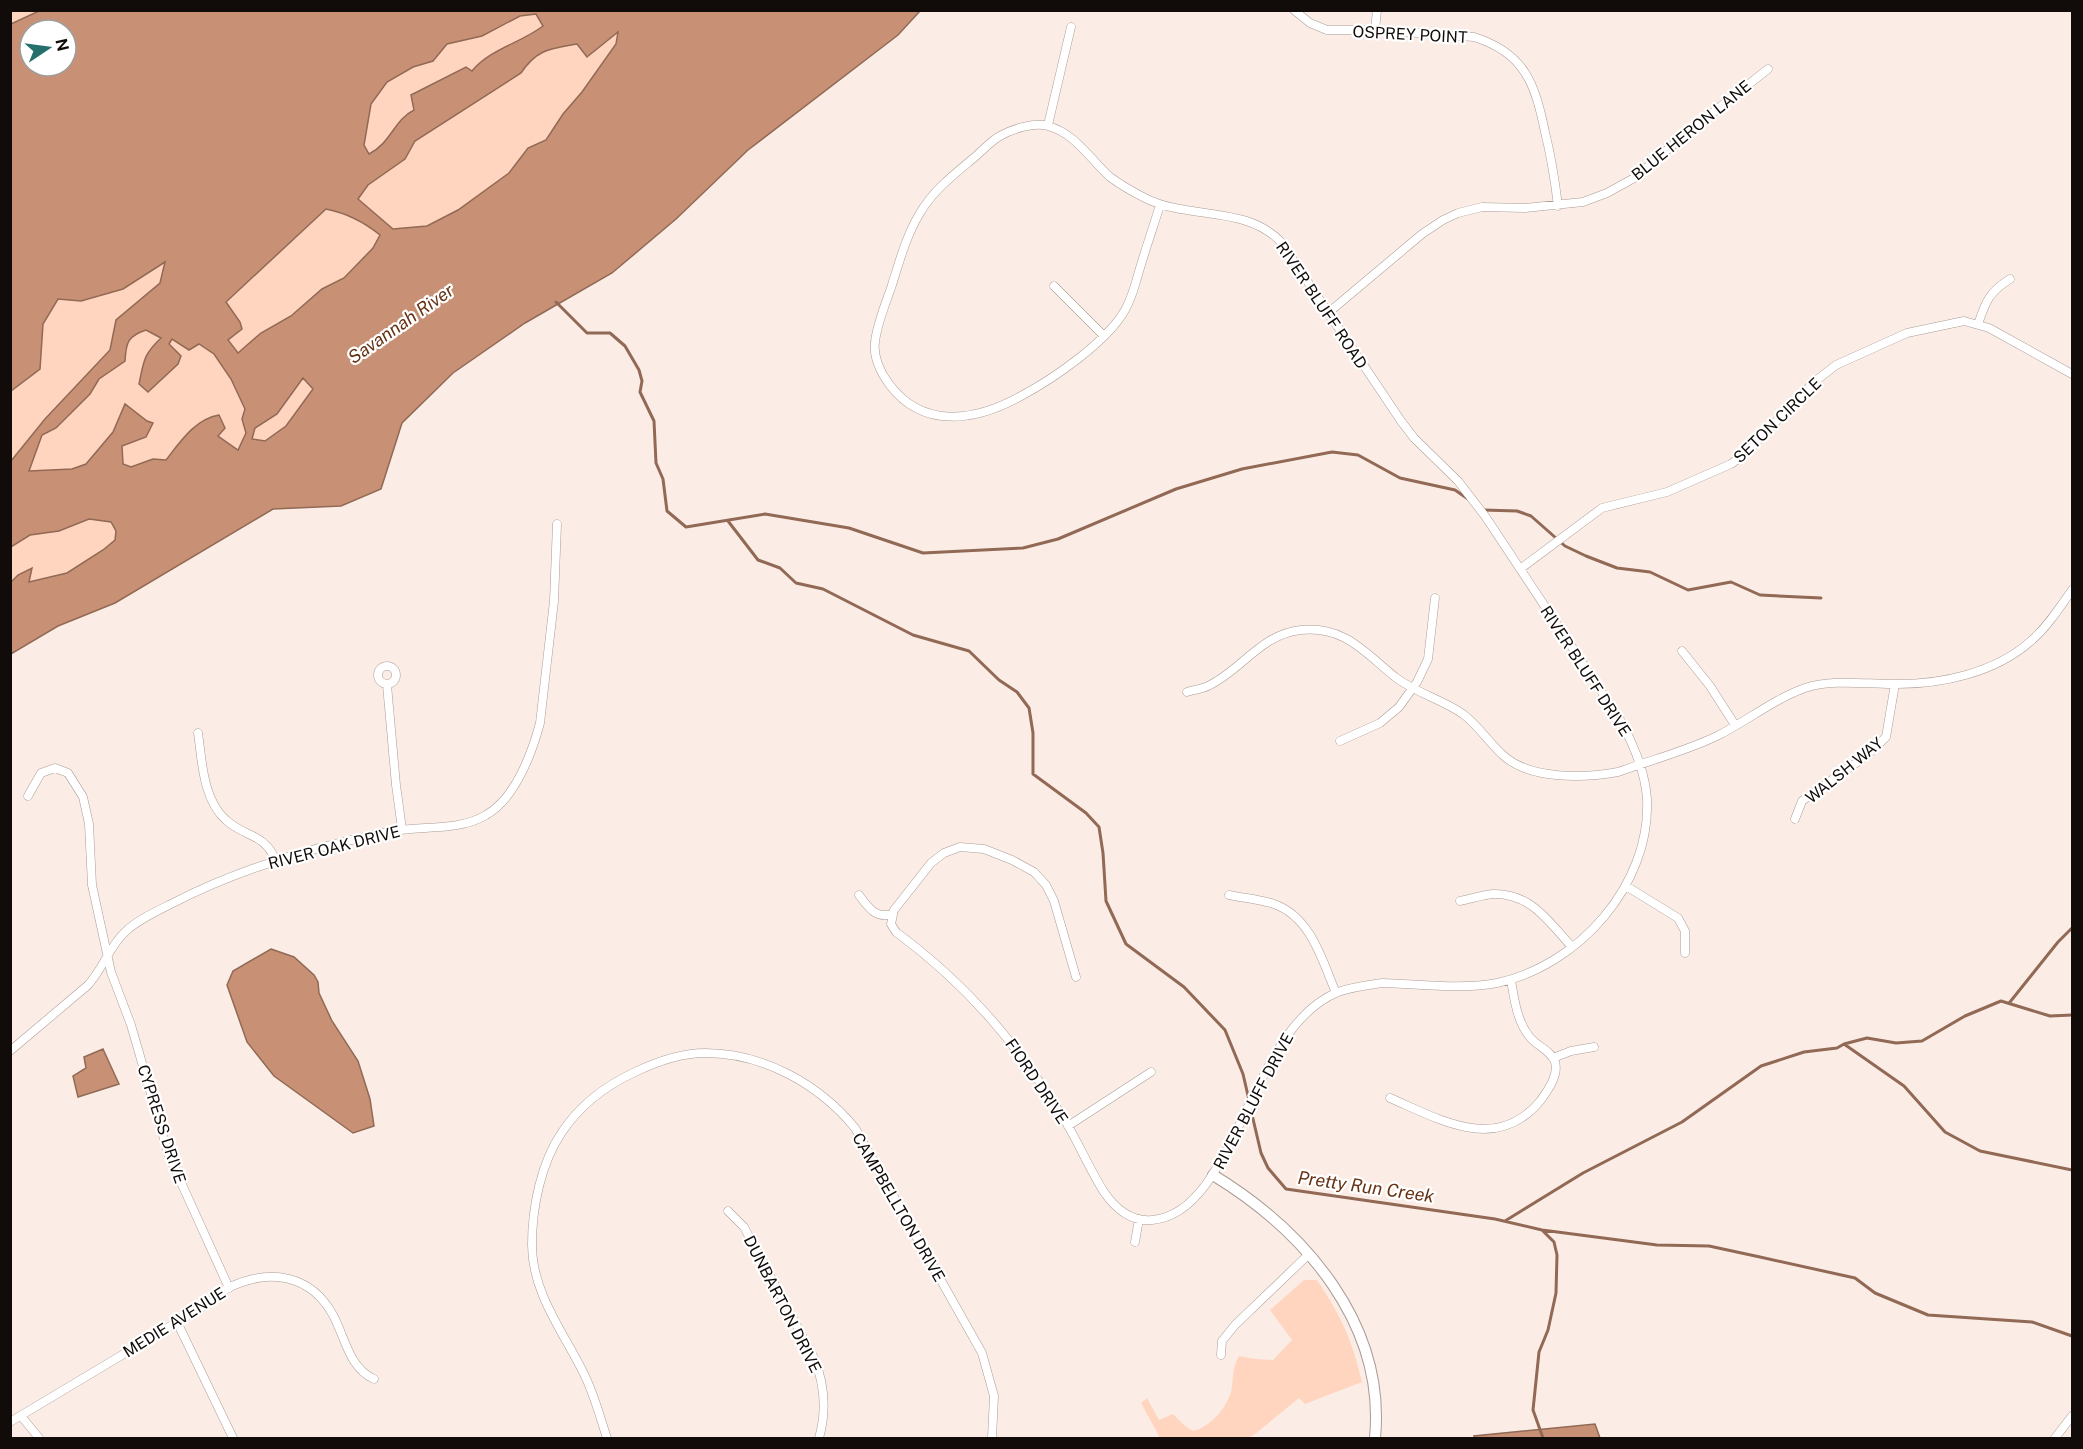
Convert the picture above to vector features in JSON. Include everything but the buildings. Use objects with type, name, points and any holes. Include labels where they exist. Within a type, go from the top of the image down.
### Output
[{"type":"street","name":"OSPREY POINT","points":[[1293,10],[1310,23],[1327,30],[1376,30],[1474,37],[1489,42],[1517,62],[1528,76],[1537,94],[1558,206]]},
{"type":"street","points":[[1376,30],[1377,10]]},
{"type":"street","points":[[1071,27],[1048,125],[1026,127],[999,136],[929,199],[915,222],[882,313],[874,342],[877,361],[884,378],[910,405],[928,413],[955,417],[984,411],[1021,396],[1094,346],[1119,319],[1130,300],[1160,205]]},
{"type":"street","name":"BLUE HERON LANE","points":[[1329,313],[1422,234],[1458,213],[1482,207],[1558,206],[1596,198],[1636,177],[1691,129],[1768,69]]},
{"type":"street","name":"RIVER BLUFF ROAD","points":[[1048,125],[1071,138],[1122,185],[1160,205],[1243,219],[1268,230],[1281,242],[1388,403],[1420,443]]},
{"type":"street","points":[[1978,324],[1987,298],[2010,279]]},
{"type":"street","points":[[1054,286],[1104,336]]},
{"type":"street","name":"SETON CIRCLE","points":[[1520,569],[1602,508],[1667,492],[1731,464],[1746,453],[1813,383],[1836,365],[1907,333],[1964,321],[1978,324],[2073,374]]},
{"type":"street","name":"RIVER BLUFF DRIVE","points":[[1375,1438],[1376,1414],[1373,1379],[1359,1335],[1347,1308],[1322,1269],[1282,1225],[1246,1195],[1214,1175],[1282,1041],[1304,1016],[1336,993],[1382,983],[1468,986],[1510,980],[1539,969],[1572,947],[1596,926],[1626,886],[1638,858],[1647,814],[1646,789],[1635,749],[1619,718],[1520,569],[1458,481],[1420,443]]},
{"type":"street","name":"RIVER OAK DRIVE","points":[[10,1050],[96,977],[126,931],[162,908],[200,889],[275,860],[351,839],[402,829],[447,826],[479,819],[501,804],[524,768],[536,740],[542,711],[554,601],[557,524]]},
{"type":"street","points":[[1186,692],[1208,686],[1218,680],[1263,644],[1274,638],[1303,630],[1333,633],[1355,642],[1411,689],[1460,712],[1477,726],[1503,755],[1526,769],[1544,773],[1591,775],[1618,772],[1693,746],[1806,688],[1832,683],[1895,684],[1971,673],[2002,662],[2034,638],[2073,590]]},
{"type":"street","points":[[1340,741],[1380,723],[1399,707],[1421,675],[1428,659],[1435,598]]},
{"type":"street","points":[[1682,651],[1710,686],[1736,725]]},
{"type":"street","name":"WALSH WAY","points":[[1795,819],[1802,801],[1866,756],[1886,737],[1895,684]]},
{"type":"street","points":[[387,685],[402,829]]},
{"type":"street","points":[[198,733],[208,790],[214,806],[231,825],[264,842],[275,860]]},
{"type":"street","name":"CYPRESS DRIVE","points":[[28,796],[41,773],[55,768],[68,773],[80,790],[89,824],[92,885],[111,972],[131,1025],[170,1156],[229,1288]]},
{"type":"street","points":[[859,895],[873,912],[882,916],[892,914],[925,869],[937,857],[960,847],[984,849],[1034,872],[1046,885],[1054,901],[1076,976]]},
{"type":"street","points":[[1626,886],[1678,918],[1685,931],[1685,953]]},
{"type":"street","points":[[1460,901],[1493,894],[1523,900],[1545,915],[1572,947]]},
{"type":"street","points":[[1228,895],[1274,904],[1299,920],[1311,934],[1336,993]]},
{"type":"street","name":"FIORD DRIVE","points":[[892,914],[891,924],[896,932],[948,973],[989,1015],[1034,1072],[1068,1126],[1109,1199],[1124,1213],[1139,1219]]},
{"type":"street","points":[[1390,1098],[1452,1124],[1478,1130],[1502,1127],[1520,1119],[1543,1097],[1556,1069],[1553,1058],[1533,1041],[1524,1029],[1510,980]]},
{"type":"street","points":[[1553,1058],[1571,1051],[1594,1047]]},
{"type":"street","name":"CAMPBELLTON DRIVE","points":[[607,1438],[585,1376],[545,1301],[536,1274],[532,1246],[534,1210],[540,1186],[556,1141],[596,1095],[620,1079],[651,1065],[706,1053],[753,1060],[800,1080],[826,1097],[855,1128],[982,1353],[994,1396],[992,1438]]},
{"type":"street","points":[[1068,1126],[1151,1072]]},
{"type":"street","points":[[1135,1242],[1139,1219],[1154,1220],[1174,1213],[1192,1201],[1214,1175]]},
{"type":"street","name":"DUNBARTON DRIVE","points":[[728,1211],[744,1227],[814,1358],[822,1380],[824,1404],[819,1438]]},
{"type":"street","points":[[1221,1355],[1222,1341],[1235,1325],[1309,1254]]},
{"type":"street","name":"MEDIE AVENUE","points":[[10,1422],[204,1306],[229,1288],[255,1279],[277,1276],[296,1281],[320,1295],[333,1315],[358,1369],[374,1379]]},
{"type":"street","points":[[177,1322],[233,1438]]},
{"type":"street","points":[[21,1416],[39,1438]]},
{"type":"street","points":[[2055,1438],[2073,1416]]},
{"type":"shaded area","points":[[11,10],[39,11],[24,18],[18,18],[18,21],[11,24]]},
{"type":"shaded area","points":[[536,14],[543,26],[406,114],[381,147],[369,154],[364,146],[371,104],[387,82],[413,67],[433,61],[447,44],[505,25],[520,16]]},
{"type":"shaded area","points":[[618,31],[616,44],[546,140],[528,148],[509,173],[458,210],[427,226],[393,229],[358,199],[368,185],[405,159],[415,141],[521,73],[533,59],[545,51],[577,44],[588,57]]},
{"type":"shaded area","points":[[326,209],[355,219],[381,235],[373,248],[344,278],[322,289],[291,316],[261,333],[238,353],[228,340],[226,302]]},
{"type":"shaded area","points":[[165,261],[161,283],[116,320],[110,350],[45,419],[11,461],[11,391],[40,369],[43,324],[58,299],[81,301],[123,289]]},
{"type":"shaded area","points":[[146,330],[161,338],[151,348],[142,369],[139,384],[148,392],[178,364],[181,356],[168,344],[172,339],[199,343],[214,354],[231,379],[245,409],[242,419],[246,433],[238,450],[218,436],[211,416],[197,425],[166,460],[153,459],[131,467],[123,464],[122,446],[146,437],[147,421],[125,405],[113,432],[86,464],[72,469],[29,471],[42,435],[56,428],[90,394],[99,379],[125,361],[129,341]]},
{"type":"shaded area","points":[[303,378],[313,389],[286,426],[265,441],[251,439],[255,428],[277,414]]},
{"type":"shaded area","points":[[89,519],[111,522],[116,531],[115,540],[67,573],[28,582],[32,569],[18,575],[11,582],[11,547],[30,535],[59,531]]},
{"type":"shaded area","points":[[1304,1280],[1317,1280],[1333,1305],[1350,1340],[1362,1382],[1305,1404],[1299,1398],[1254,1435],[1247,1438],[1160,1438],[1141,1403],[1147,1398],[1159,1420],[1173,1414],[1193,1431],[1206,1425],[1218,1415],[1227,1401],[1232,1387],[1234,1367],[1239,1356],[1273,1360],[1292,1340],[1270,1310]]},
{"type":"water","name":"Savannah River","points":[[39,10],[920,11],[898,35],[748,150],[676,219],[612,273],[525,323],[453,373],[402,423],[381,489],[341,506],[273,509],[115,603],[58,626],[11,654],[11,582],[18,575],[32,568],[29,582],[67,573],[115,540],[116,531],[111,522],[89,519],[59,531],[30,535],[11,547],[11,461],[45,419],[110,350],[116,320],[160,283],[165,262],[123,289],[81,301],[58,299],[43,324],[40,369],[11,391],[11,24],[18,21],[18,78],[78,78],[78,18],[24,18]],"holes":[[[536,14],[543,26],[488,57],[472,71],[466,67],[411,95],[414,110],[407,114],[382,144],[369,154],[364,145],[371,104],[387,82],[413,67],[433,61],[447,44],[482,36],[520,16]],[[618,32],[616,44],[546,140],[528,148],[509,173],[458,210],[427,226],[393,229],[358,199],[368,185],[405,159],[415,141],[521,73],[533,59],[545,51],[577,44],[587,57]],[[326,209],[354,219],[380,235],[373,248],[344,278],[322,289],[291,316],[261,333],[238,353],[228,340],[242,329],[240,322],[226,302]],[[146,330],[161,338],[147,354],[142,370],[139,384],[148,392],[178,364],[181,356],[169,344],[172,339],[189,350],[199,344],[214,354],[231,379],[245,409],[242,419],[246,433],[238,450],[218,436],[225,428],[219,415],[210,417],[195,426],[166,460],[153,459],[131,467],[123,464],[122,446],[146,437],[153,423],[125,404],[113,432],[86,464],[72,469],[29,471],[42,435],[56,428],[90,394],[99,379],[125,361],[129,341]],[[303,378],[313,389],[286,426],[265,441],[252,439],[255,428],[277,414]]]},
{"type":"water","points":[[271,949],[294,957],[314,975],[318,982],[319,993],[332,1021],[358,1061],[370,1099],[374,1126],[353,1133],[274,1076],[247,1042],[227,985],[233,971]]},
{"type":"water","points":[[103,1049],[119,1084],[78,1097],[73,1076],[86,1068],[84,1057]]},
{"type":"water","points":[[1595,1424],[1600,1438],[1475,1438],[1474,1436]]},
{"type":"waterway","points":[[556,302],[587,333],[610,333],[625,346],[639,370],[642,381],[640,392],[654,421],[656,463],[663,479],[667,511],[686,527],[765,514],[849,528],[923,553],[1023,548],[1058,539],[1176,489],[1242,469],[1332,452],[1358,455],[1400,478],[1455,490],[1468,499]]},
{"type":"waterway","points":[[1483,510],[1517,511],[1531,516],[1565,546],[1586,556],[1617,568],[1650,572],[1688,590],[1731,582],[1760,595],[1821,598]]},
{"type":"waterway","name":"Pretty Run Creek","points":[[728,521],[758,560],[780,568],[796,583],[823,589],[913,635],[969,651],[999,680],[1017,692],[1029,708],[1033,733],[1033,774],[1086,813],[1099,827],[1106,901],[1126,944],[1184,987],[1225,1030],[1243,1074],[1249,1100]]},
{"type":"waterway","points":[[2010,1002],[2072,928]]},
{"type":"waterway","points":[[1505,1221],[1583,1173],[1682,1122],[1761,1066],[1804,1052],[1837,1048],[1867,1038],[1896,1043],[1922,1041],[1965,1016],[2001,1001],[2050,1016],[2072,1015]]},
{"type":"waterway","points":[[1844,1044],[1904,1086],[1945,1132],[1980,1151],[2072,1170]]},
{"type":"waterway","name":"Pretty Run Creek","points":[[1250,1106],[1261,1153],[1268,1168],[1286,1189],[1495,1219],[1542,1230],[1554,1242],[1557,1255],[1556,1293],[1548,1330],[1539,1352],[1533,1410],[1543,1438]]},
{"type":"waterway","points":[[1542,1230],[1657,1245],[1709,1246],[1855,1278],[1875,1293],[1928,1315],[2032,1322],[2072,1336]]}]
